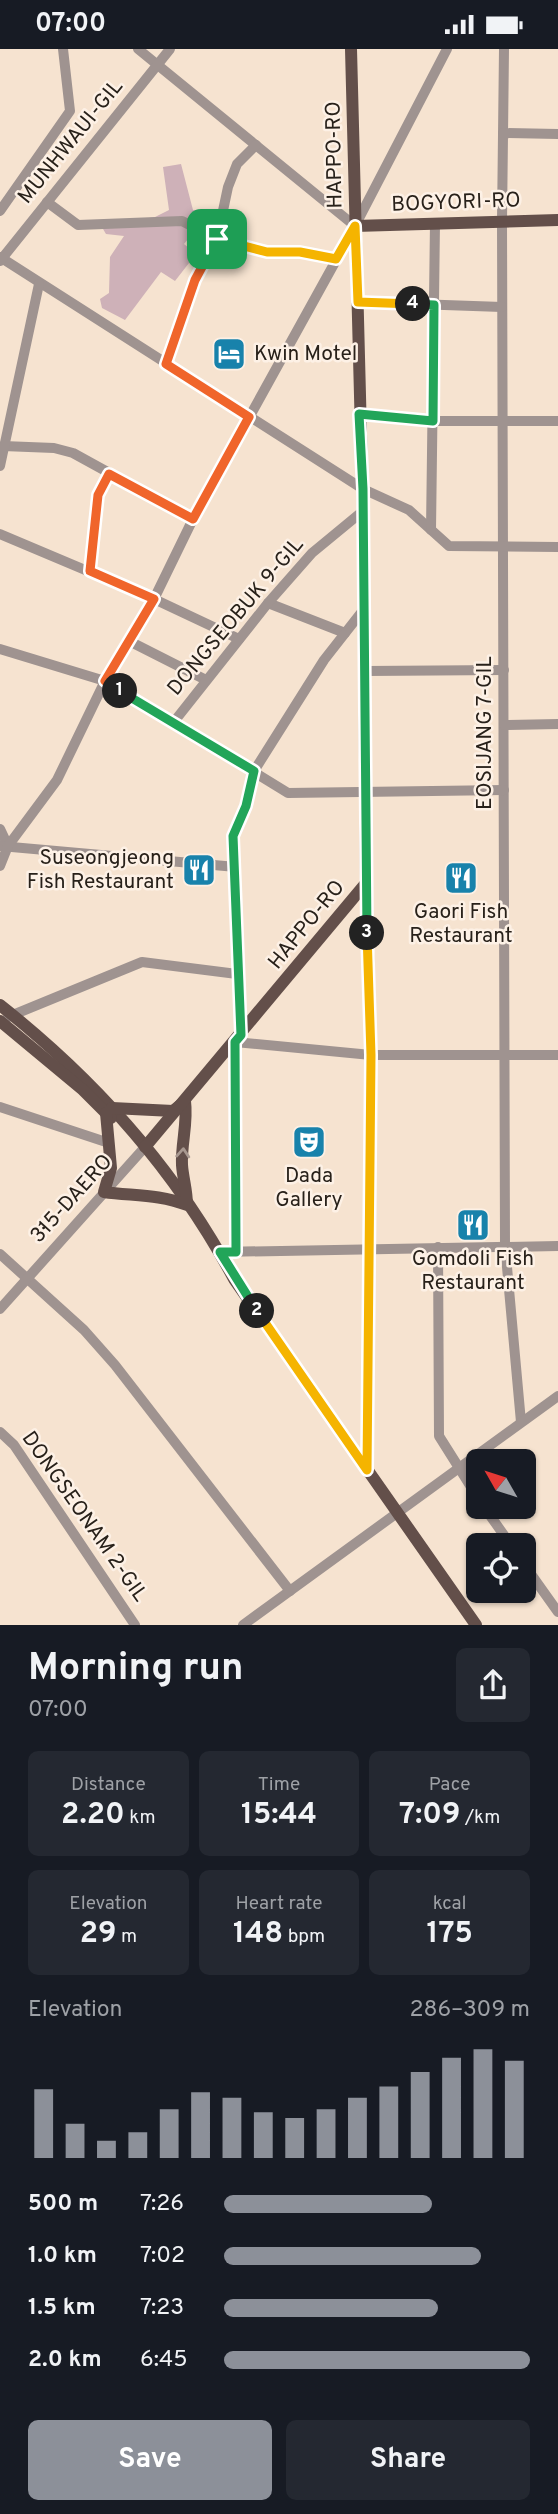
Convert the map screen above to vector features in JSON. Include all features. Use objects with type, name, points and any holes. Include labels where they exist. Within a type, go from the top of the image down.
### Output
[{"type":"main road","name":"HAPPO-RO","points":[[145,1147],[366,883],[363,489],[351,49]]},
{"type":"main road","name":"BOGYORI-RO","points":[[355,226],[558,220]]},
{"type":"main road","points":[[366,883],[371,1055],[367,1470]]},
{"type":"main road","points":[[0,1005],[4,1019],[89,1082],[109,1110],[145,1147],[476,1625]]},
{"type":"main road","points":[[109,1110],[173,1111],[185,1101]]},
{"type":"main road","points":[[185,1101],[188,1120],[182,1167],[187,1185],[187,1205]]},
{"type":"main road","points":[[109,1110],[111,1168],[104,1192],[133,1196],[155,1195],[187,1205]]},
{"type":"street","points":[[0,211],[70,111],[63,49]]},
{"type":"street","points":[[138,49],[355,226]]},
{"type":"street","name":"MUNHWAUI-GIL","points":[[1,259],[170,49]]},
{"type":"street","points":[[4,846],[57,780],[105,681],[154,599],[193,519],[355,226],[447,49]]},
{"type":"street","name":"EOSIJANG 7-GIL","points":[[504,49],[502,419],[505,1245],[522,1422]]},
{"type":"street","points":[[503,133],[558,134]]},
{"type":"street","points":[[166,364],[195,280],[217,239],[228,187],[237,164],[256,145]]},
{"type":"street","points":[[47,202],[78,225],[182,221],[217,239],[267,252],[300,252],[336,259]]},
{"type":"street","points":[[431,530],[435,223]]},
{"type":"street","points":[[1,259],[363,489],[409,510],[449,546],[558,547]]},
{"type":"street","points":[[0,466],[39,284]]},
{"type":"street","points":[[358,302],[502,307]]},
{"type":"street","points":[[359,414],[433,421],[558,421]]},
{"type":"street","points":[[3,446],[54,448],[73,453],[193,519]]},
{"type":"street","points":[[90,571],[98,495],[109,474]]},
{"type":"street","name":"DONGSEOBUK 9-GIL","points":[[173,723],[205,680],[312,552],[363,511]]},
{"type":"street","points":[[0,534],[154,599],[239,639]]},
{"type":"street","points":[[268,603],[345,633]]},
{"type":"street","points":[[236,1252],[238,1039],[236,867],[233,836],[246,806],[254,771],[324,660],[365,609]]},
{"type":"street","points":[[129,641],[205,680]]},
{"type":"street","points":[[0,649],[105,681],[288,793],[367,795],[504,790]]},
{"type":"street","points":[[366,671],[504,670]]},
{"type":"street","points":[[504,725],[558,724]]},
{"type":"street","points":[[0,829],[4,846],[0,866]]},
{"type":"street","points":[[4,846],[236,867]]},
{"type":"street","points":[[4,1019],[142,962],[237,974]]},
{"type":"street","points":[[238,1039],[371,1055],[558,1055]]},
{"type":"street","points":[[0,1107],[109,1143]]},
{"type":"street","name":"3·15-DAERO","points":[[0,1309],[145,1147]]},
{"type":"street","points":[[220,1252],[558,1246]]},
{"type":"street","points":[[438,1247],[439,1436],[466,1482]]},
{"type":"street","points":[[0,1254],[84,1330],[115,1365],[290,1591]]},
{"type":"street","points":[[243,1625],[558,1396]]},
{"type":"street","name":"DONGSEONAM 2-GIL","points":[[0,1432],[14,1445],[135,1625]]},
{"type":"street","points":[[536,1580],[556,1605]]},
{"type":"shaded area","points":[[181,164],[193,210],[221,211],[215,233],[197,228],[184,244],[196,254],[175,281],[161,272],[125,320],[102,308],[100,299],[109,293],[110,257],[124,236],[106,234],[104,225],[155,217],[169,210],[163,167]]},
{"type":"place","name":"Kwin Motel","points":[[229,354]]},
{"type":"place","name":"Suseongjeong Fish Restaurant","points":[[199,870]]},
{"type":"place","name":"Gaori Fish Restaurant","points":[[461,878]]},
{"type":"place","name":"Dada Gallery","points":[[309,1142]]},
{"type":"place","name":"Gomdoli Fish Restaurant","points":[[473,1225]]},
{"type":"route","points":[[355,226],[358,302],[434,305],[433,421],[359,414],[363,489],[368,845],[366,883],[371,1055],[367,1470],[234,1279],[220,1252],[236,1252],[235,1042],[241,1035],[233,836],[246,806],[254,771],[105,681],[154,599],[90,571],[98,495],[109,474],[193,519],[249,417],[166,364],[179,324],[190,302],[195,280],[217,239],[267,252],[300,252],[336,259],[355,226]]}]
